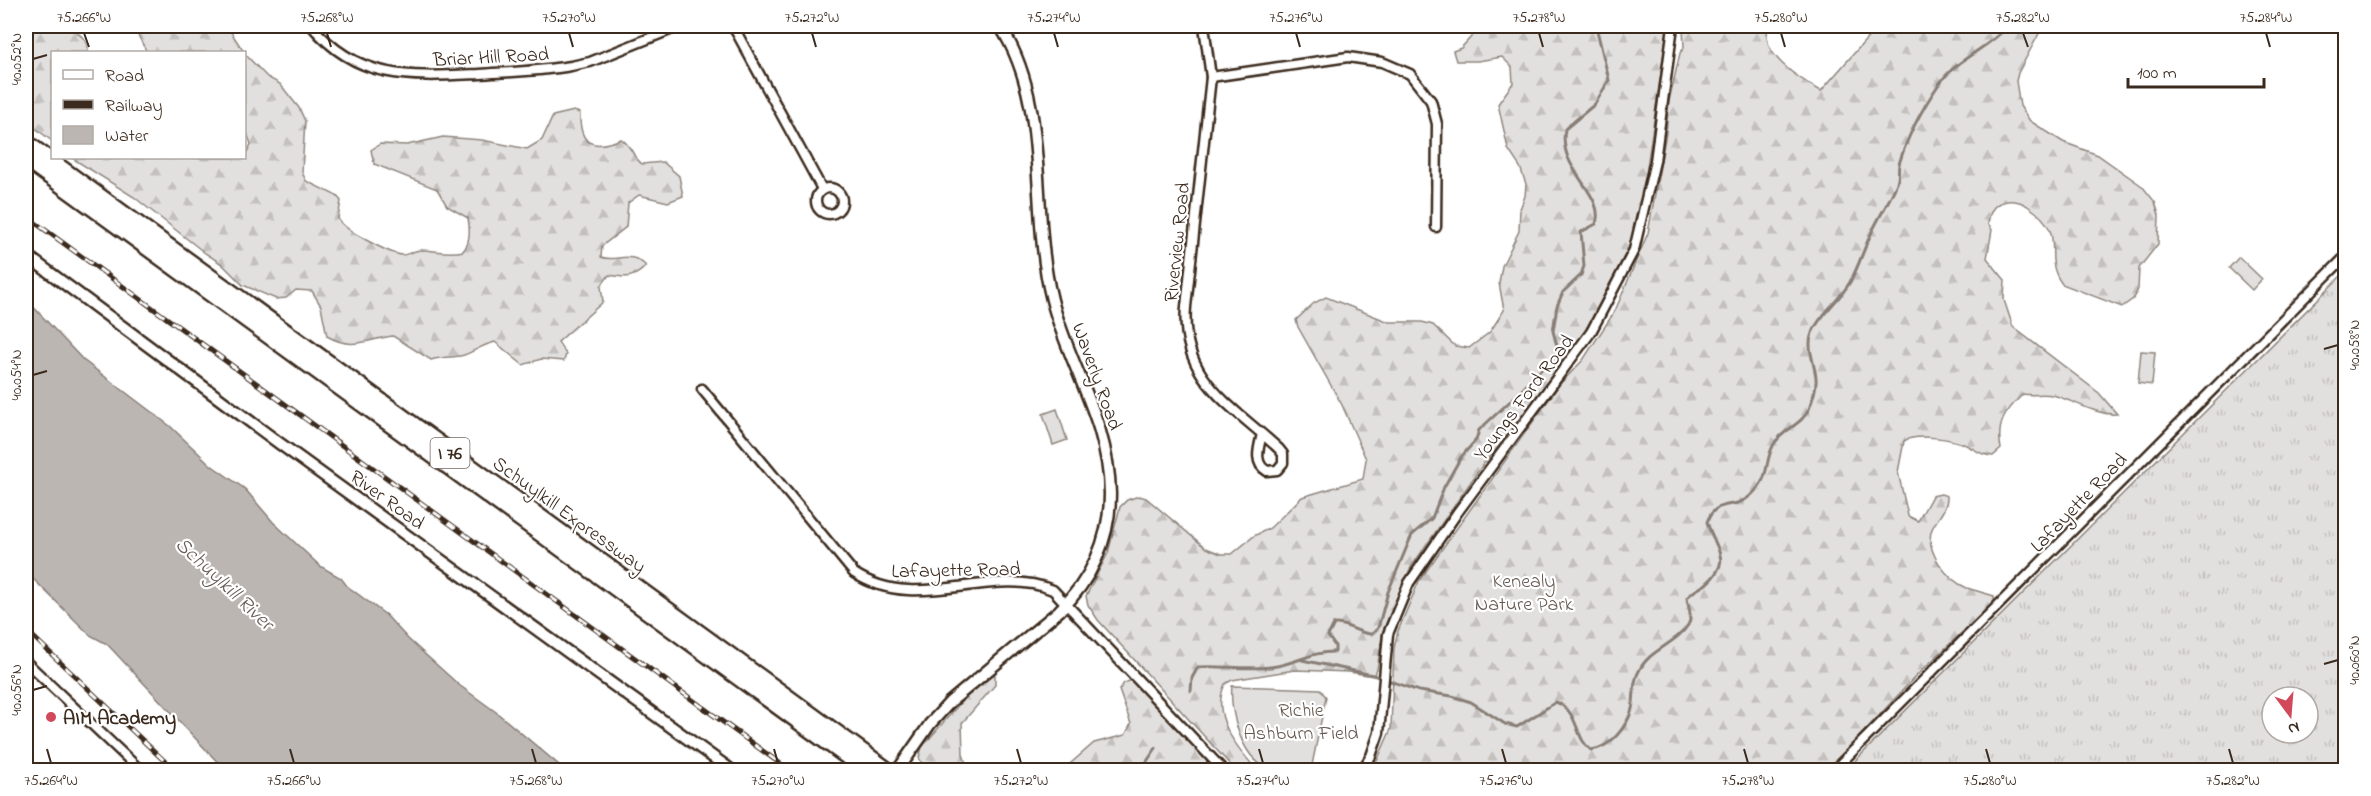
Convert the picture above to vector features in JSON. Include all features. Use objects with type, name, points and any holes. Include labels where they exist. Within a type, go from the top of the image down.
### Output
[{"type":"highway","name":"Schuylkill Expressway","points":[[26,143],[876,768]]},
{"type":"highway","name":"Schuylkill Expressway","points":[[26,159],[876,768]]},
{"type":"street","name":"Briar Hill Road","points":[[312,26],[329,44],[357,63],[373,70],[414,76],[571,66],[596,59],[680,26]]},
{"type":"street","points":[[733,26],[822,189]]},
{"type":"street","name":"Waverly Road","points":[[898,771],[938,714],[1068,603],[1090,573],[1102,543],[1109,512],[1109,477],[1094,409],[1052,300],[1046,266],[1030,110],[1016,57],[1000,26]]},
{"type":"street","name":"Riverview Road","points":[[1204,26],[1211,77],[1186,307],[1186,341],[1192,360],[1203,378],[1262,434]]},
{"type":"street","name":"Youngs Ford Road","points":[[1362,771],[1377,741],[1388,634],[1409,583],[1457,513],[1591,332],[1634,250],[1655,161],[1673,26]]},
{"type":"street","points":[[1211,77],[1348,57],[1382,62],[1410,74],[1431,101],[1437,124],[1436,226]]},
{"type":"street","name":"River Road","points":[[26,255],[279,443],[731,771]]},
{"type":"street","name":"Lafayette Road","points":[[1834,771],[2346,256]]},
{"type":"street","name":"Lafayette Road","points":[[702,389],[826,540],[862,577],[881,586],[904,590],[1032,583],[1053,590],[1068,603],[1223,771]]},
{"type":"street","points":[[26,662],[140,771]]},
{"type":"green space","points":[[26,26],[61,27],[77,32],[88,45],[88,51],[51,51],[51,140],[26,121]]},
{"type":"green space","points":[[133,26],[227,26],[243,51],[146,51]]},
{"type":"green space","points":[[1481,26],[1668,26],[1641,207],[1631,243],[1591,321],[1571,354],[1513,430],[1484,463],[1411,567],[1383,631],[1377,669],[1373,676],[1349,672],[1295,670],[1232,680],[1225,684],[1221,696],[1223,719],[1234,742],[1257,770],[1235,770],[1098,620],[1088,605],[1086,596],[1108,553],[1120,507],[1127,500],[1139,496],[1146,498],[1206,548],[1221,554],[1232,554],[1254,536],[1270,528],[1302,497],[1363,479],[1366,459],[1342,405],[1296,320],[1314,303],[1326,297],[1389,322],[1422,322],[1433,325],[1455,346],[1469,348],[1490,332],[1504,310],[1499,283],[1502,266],[1519,231],[1520,209],[1525,196],[1526,184],[1520,167],[1508,149],[1498,104],[1513,83],[1512,67],[1502,57],[1478,61],[1456,61],[1453,51],[1461,48]]},
{"type":"green space","name":"Kenealy Nature Park","points":[[1683,26],[1769,26],[1767,36],[1769,46],[1775,56],[1793,73],[1821,91],[1878,26],[2043,26],[2018,73],[2016,81],[2020,106],[2030,121],[2063,142],[2098,155],[2142,186],[2155,202],[2159,215],[2158,244],[2139,268],[2138,289],[2133,299],[2122,307],[2062,284],[2053,264],[2052,236],[2048,227],[2041,217],[2020,202],[2003,202],[1992,210],[1988,223],[1992,230],[1987,258],[2005,280],[2004,300],[2013,327],[2099,393],[2117,414],[2093,410],[2052,395],[2023,394],[2003,418],[2000,432],[2001,449],[1993,456],[1982,454],[1962,443],[1945,439],[1918,437],[1904,441],[1898,472],[1908,516],[1918,521],[1932,496],[1941,494],[1947,496],[1944,509],[1930,537],[1934,555],[1945,571],[1959,584],[1994,596],[1994,602],[1916,676],[1828,770],[1373,770],[1391,729],[1394,648],[1398,631],[1419,581],[1560,384],[1583,360],[1615,311],[1648,233],[1666,133],[1669,101],[1680,53],[1684,48]]},
{"type":"green space","points":[[246,55],[267,77],[280,84],[299,108],[305,121],[302,172],[306,181],[337,196],[341,201],[338,218],[341,223],[367,240],[402,255],[421,250],[463,251],[469,240],[469,222],[468,218],[447,206],[437,189],[374,164],[371,150],[380,144],[407,145],[443,137],[482,140],[527,149],[542,140],[553,116],[574,111],[580,113],[580,124],[585,139],[596,144],[603,144],[621,139],[642,164],[663,162],[679,176],[683,196],[668,202],[639,195],[628,203],[626,227],[602,246],[601,257],[634,258],[646,266],[629,276],[609,275],[601,286],[603,302],[558,342],[566,354],[564,361],[541,359],[523,365],[495,342],[464,355],[431,360],[393,336],[360,343],[345,343],[327,336],[321,306],[312,291],[296,290],[286,298],[276,299],[243,285],[222,264],[134,197],[74,159],[246,159],[251,144],[246,131]]},
{"type":"green space","points":[[2239,257],[2262,279],[2252,290],[2229,268]]},
{"type":"green space","points":[[2345,272],[2345,770],[1853,770],[1849,767]]},
{"type":"green space","points":[[2141,351],[2155,352],[2152,385],[2138,383]]},
{"type":"green space","points":[[1057,409],[1067,440],[1053,445],[1043,414]]},
{"type":"green space","points":[[991,673],[995,675],[995,685],[962,723],[963,754],[968,770],[926,770],[919,758],[922,747],[982,678]]},
{"type":"green space","points":[[1136,681],[1215,770],[1063,770],[1094,743],[1125,735],[1131,724],[1119,690],[1124,683]]},
{"type":"green space","name":"Richie Ashburn Field","points":[[1232,686],[1320,689],[1326,697],[1311,770],[1287,772],[1273,770],[1253,758],[1235,722]]},
{"type":"water","name":"Schuylkill River","points":[[26,299],[83,360],[170,426],[211,465],[245,489],[273,522],[320,566],[341,578],[347,586],[386,615],[408,639],[459,685],[496,712],[565,770],[225,770],[107,644],[90,635],[26,572]]},
{"type":"waterway","points":[[1191,691],[1192,678],[1198,667],[1267,667],[1320,653],[1335,652],[1335,646],[1328,636],[1334,624],[1372,634],[1378,628],[1388,592],[1412,535],[1432,518],[1444,487],[1461,457],[1476,440],[1479,430],[1555,355],[1557,346],[1553,331],[1557,306],[1563,292],[1581,275],[1584,266],[1581,232],[1596,224],[1597,213],[1594,202],[1574,169],[1564,144],[1565,129],[1595,104],[1609,80],[1596,26]]},
{"type":"waterway","points":[[1302,660],[1373,675],[1419,691],[1452,696],[1471,702],[1505,724],[1517,727],[1556,702],[1569,712],[1582,739],[1591,750],[1605,745],[1617,736],[1630,716],[1636,679],[1640,669],[1650,656],[1683,632],[1690,619],[1687,598],[1706,584],[1719,568],[1720,554],[1707,522],[1711,514],[1720,507],[1744,500],[1757,489],[1764,476],[1774,444],[1782,434],[1802,419],[1809,409],[1816,381],[1810,338],[1820,320],[1853,277],[1870,236],[1897,183],[1903,151],[1922,111],[1939,84],[1955,67],[2008,26]]},
{"type":"waterway","points":[[1141,770],[1156,748]]},
{"type":"railway","points":[[26,216],[789,770]]},
{"type":"railway","points":[[26,630],[174,770]]},
{"type":"place","name":"AIM Academy","points":[[51,717]]}]
